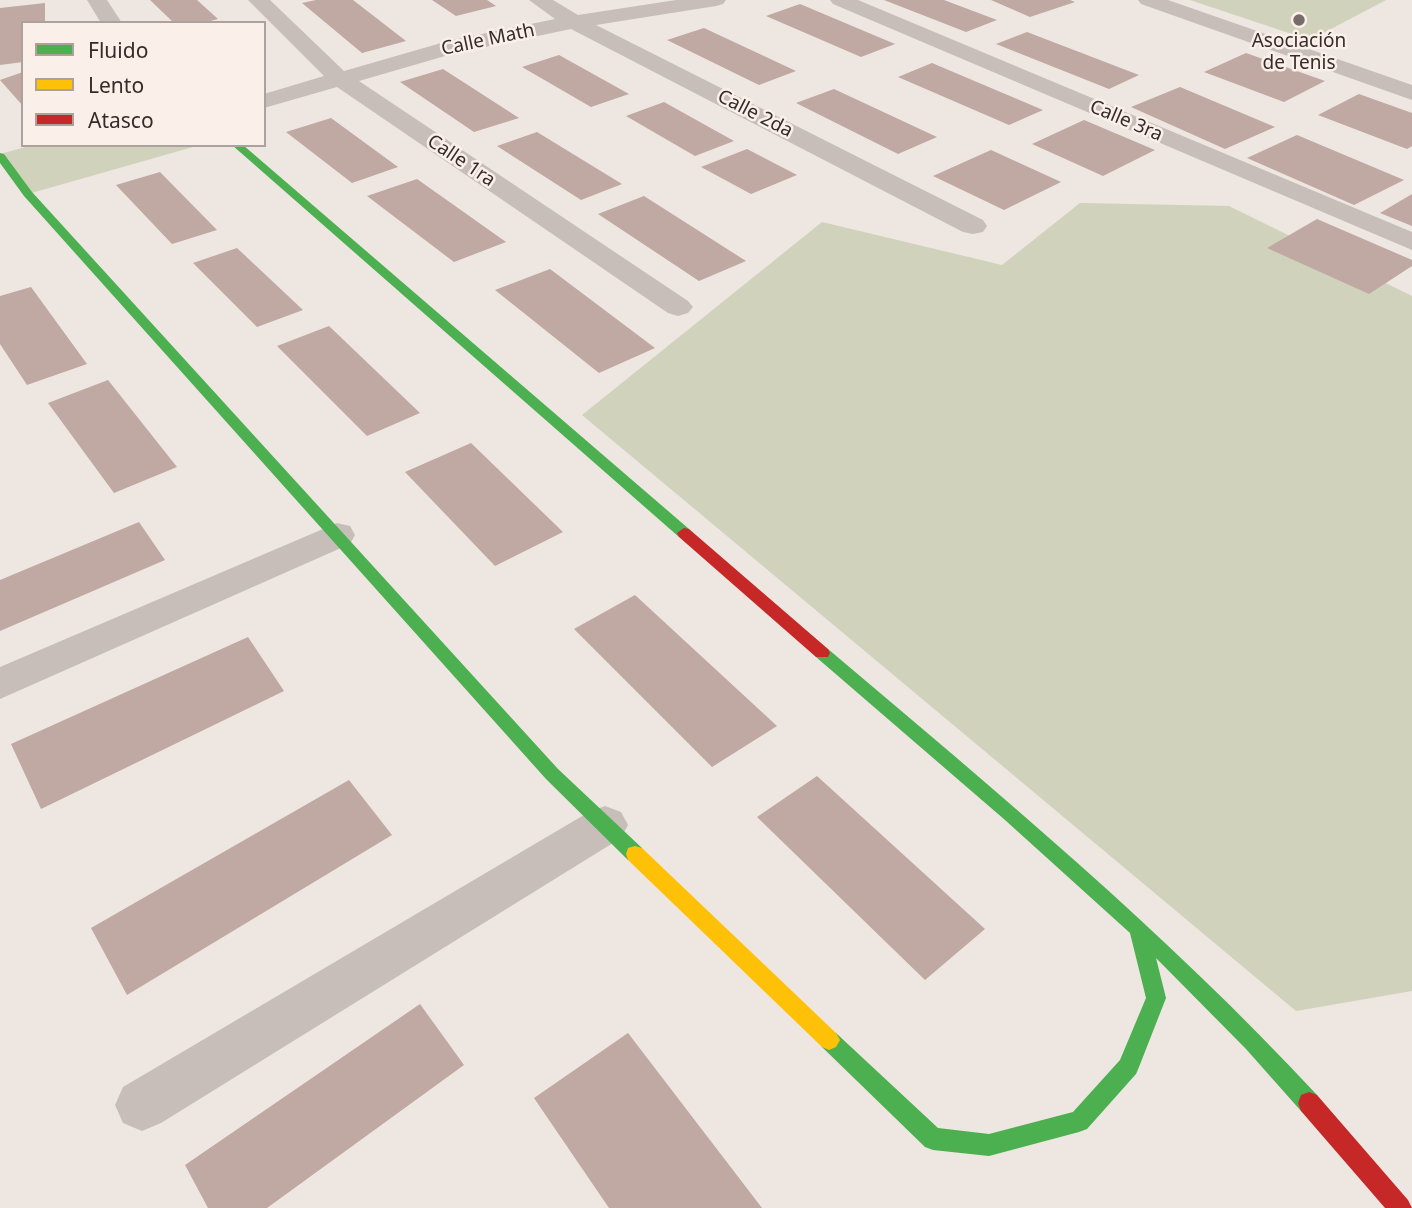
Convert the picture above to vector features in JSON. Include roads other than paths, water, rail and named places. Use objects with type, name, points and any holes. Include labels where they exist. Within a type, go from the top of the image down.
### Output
[{"type":"street","points":[[97,0],[111,21]]},
{"type":"street","name":"Calle 1ra","points":[[258,0],[339,78],[677,307]]},
{"type":"street","name":"Calle 2da","points":[[540,0],[574,22],[973,226]]},
{"type":"street","name":"Calle Math","points":[[266,100],[448,48],[574,22],[716,0]]},
{"type":"street","name":"Calle 3ra","points":[[840,0],[1412,242]]},
{"type":"street","points":[[1148,0],[1412,93]]},
{"type":"street","points":[[239,147],[1138,928],[1256,1042],[1400,1208]]},
{"type":"street","points":[[0,156],[28,194],[552,774],[933,1139],[989,1145],[1079,1121],[1128,1068],[1156,998],[1138,928]]},
{"type":"street","points":[[0,684],[337,535]]},
{"type":"street","points":[[142,1105],[605,825]]},
{"type":"place","name":"Asociación de Tenis","points":[[1299,20]]}]
